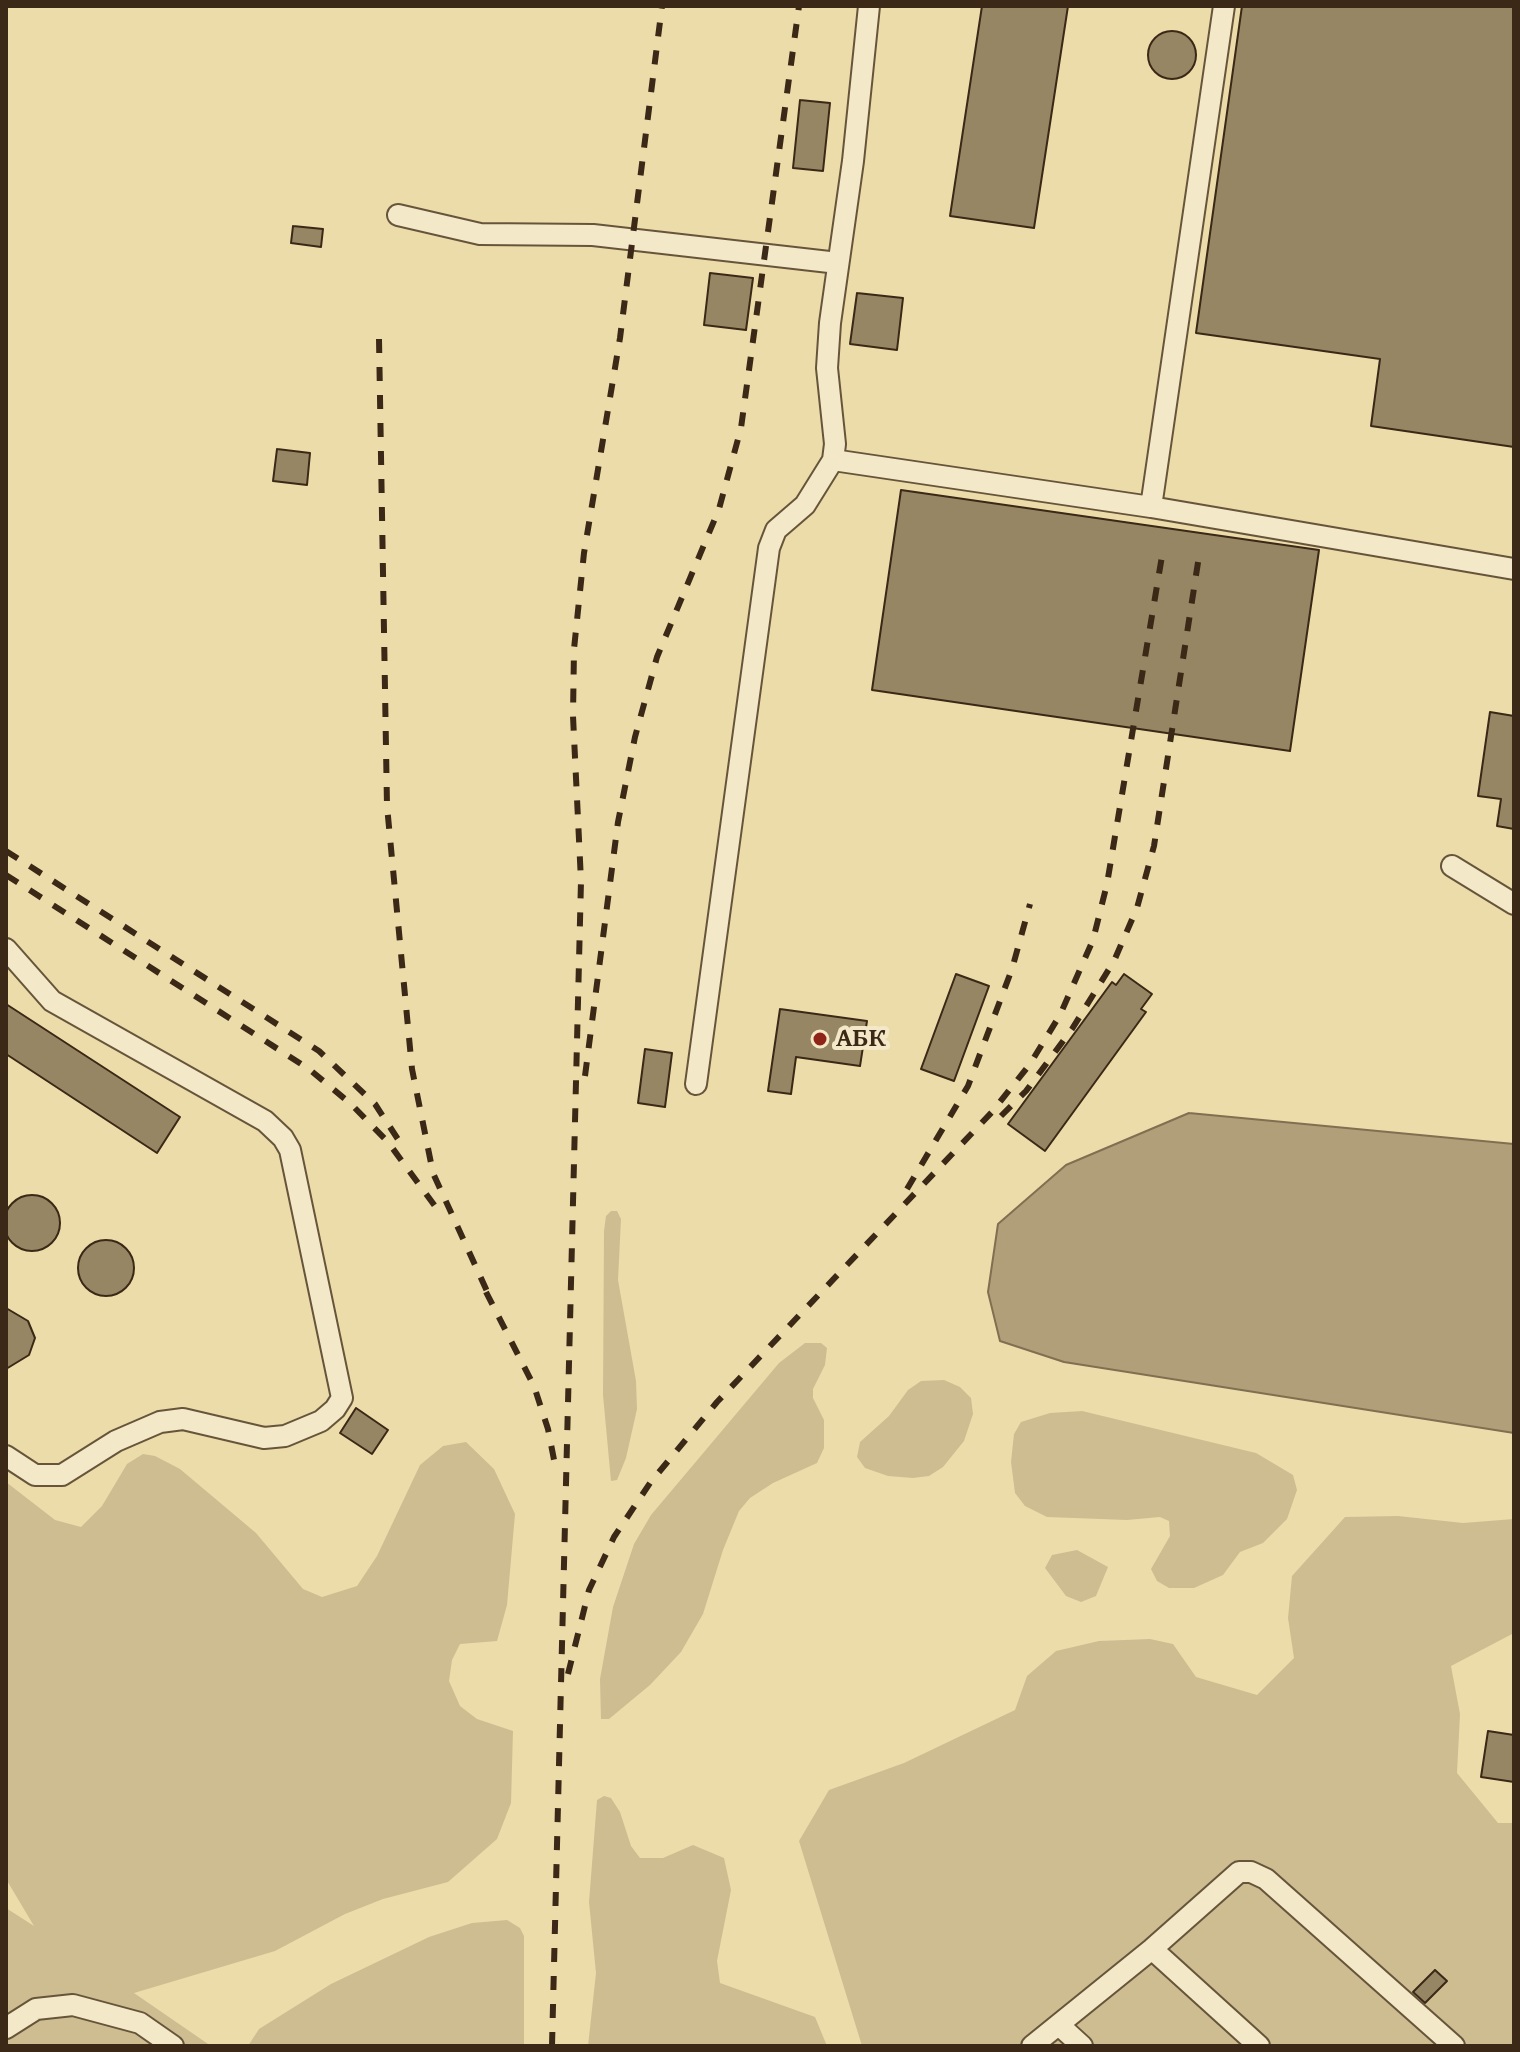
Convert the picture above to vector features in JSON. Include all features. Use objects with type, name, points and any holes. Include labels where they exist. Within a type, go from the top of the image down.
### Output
[{"type":"lane","points":[[696,1084],[769,548],[776,530],[805,505],[833,460],[835,444],[827,368],[869,6]]},
{"type":"lane","points":[[1151,507],[1224,6]]},
{"type":"lane","points":[[398,215],[480,234],[513,237],[593,235],[838,263]]},
{"type":"lane","points":[[833,460],[1151,507],[1514,569]]},
{"type":"lane","points":[[1452,866],[1514,904]]},
{"type":"lane","points":[[6,949],[52,1001],[265,1121],[283,1138],[290,1150],[342,1398],[321,1421],[285,1436],[264,1438],[183,1419],[160,1422],[116,1441],[62,1475],[35,1475],[6,1456]]},
{"type":"lane","points":[[1032,2046],[1152,1949],[1239,1872],[1251,1872],[1266,1879],[1454,2046]]},
{"type":"lane","points":[[1152,1949],[1259,2046]]},
{"type":"lane","points":[[6,2028],[36,2009],[73,2005],[140,2023],[173,2046]]},
{"type":"lane","points":[[1059,2025],[1082,2046]]},
{"type":"shaded area","points":[[1189,1113],[1514,1144],[1514,1433],[1064,1362],[1000,1341],[988,1292],[998,1224],[1066,1165]]},
{"type":"shaded area","points":[[611,1211],[617,1211],[621,1219],[618,1280],[636,1381],[637,1409],[626,1458],[617,1480],[611,1481],[603,1395],[604,1231],[606,1216]]},
{"type":"shaded area","points":[[805,1343],[821,1343],[827,1348],[825,1365],[813,1389],[813,1398],[824,1420],[824,1448],[817,1463],[773,1483],[750,1498],[739,1511],[703,1614],[681,1652],[650,1685],[609,1719],[601,1719],[600,1679],[613,1607],[634,1544],[651,1515],[779,1363]]},
{"type":"shaded area","points":[[944,1380],[960,1387],[971,1398],[973,1414],[964,1441],[943,1467],[929,1476],[913,1478],[888,1476],[865,1468],[857,1457],[860,1442],[889,1416],[908,1390],[921,1381]]},
{"type":"shaded area","points":[[1082,1411],[1256,1453],[1293,1475],[1297,1490],[1287,1519],[1263,1543],[1240,1552],[1223,1575],[1194,1588],[1169,1588],[1157,1581],[1151,1569],[1170,1536],[1169,1521],[1160,1517],[1127,1520],[1047,1517],[1025,1506],[1015,1493],[1011,1462],[1014,1434],[1021,1422],[1050,1413]]},
{"type":"shaded area","points":[[466,1442],[494,1469],[515,1514],[507,1605],[497,1641],[460,1644],[452,1660],[449,1681],[460,1706],[477,1719],[513,1731],[511,1803],[497,1839],[448,1882],[383,1899],[345,1914],[275,1951],[134,1993],[211,2046],[6,2046],[6,1908],[34,1926],[6,1879],[6,1482],[55,1520],[81,1527],[102,1506],[127,1464],[143,1454],[155,1456],[180,1469],[256,1533],[303,1589],[322,1597],[357,1586],[377,1556],[420,1465],[443,1446]]},
{"type":"shaded area","points":[[1398,1516],[1463,1523],[1514,1519],[1514,1633],[1451,1666],[1460,1714],[1457,1773],[1498,1823],[1514,1823],[1514,2046],[862,2046],[799,1841],[829,1790],[904,1763],[1015,1710],[1027,1676],[1056,1651],[1099,1641],[1150,1639],[1173,1644],[1196,1677],[1257,1695],[1294,1658],[1288,1618],[1292,1576],[1345,1517]]},
{"type":"shaded area","points":[[1077,1550],[1108,1567],[1096,1596],[1081,1602],[1066,1596],[1045,1568],[1052,1555]]},
{"type":"shaded area","points":[[604,1796],[611,1798],[620,1812],[631,1846],[640,1858],[663,1858],[693,1845],[724,1858],[731,1890],[717,1961],[720,1983],[815,2017],[827,2046],[588,2046],[596,1973],[589,1902],[597,1800]]},
{"type":"shaded area","points":[[507,1920],[520,1928],[524,1936],[524,2046],[248,2046],[259,2029],[331,1984],[429,1937],[472,1923]]},
{"type":"building","points":[[982,6],[1068,6],[1034,228],[950,216]]},
{"type":"building","points":[[1242,6],[1514,6],[1514,447],[1371,426],[1380,359],[1196,333]]},
{"type":"building","points":[[1172,31],[1189,38],[1196,55],[1189,72],[1172,79],[1155,72],[1148,55],[1155,38]]},
{"type":"building","points":[[800,100],[830,103],[823,171],[793,168]]},
{"type":"building","points":[[293,226],[323,229],[321,247],[291,243]]},
{"type":"building","points":[[710,273],[753,278],[746,330],[704,325]]},
{"type":"building","points":[[857,293],[903,298],[897,350],[850,344]]},
{"type":"building","points":[[277,449],[310,453],[307,485],[273,481]]},
{"type":"building","points":[[901,490],[1319,550],[1290,751],[872,690]]},
{"type":"building","points":[[1490,712],[1514,716],[1514,829],[1497,826],[1501,799],[1478,796]]},
{"type":"building","points":[[956,974],[989,986],[954,1081],[921,1069]]},
{"type":"building","points":[[1124,974],[1152,994],[1141,1009],[1146,1012],[1045,1151],[1008,1124],[1112,982],[1116,985]]},
{"type":"building","points":[[6,1004],[180,1117],[157,1153],[6,1054]]},
{"type":"building","name":"АБК","points":[[780,1009],[867,1021],[860,1066],[796,1057],[791,1094],[768,1091]]},
{"type":"building","points":[[645,1049],[672,1053],[665,1107],[638,1103]]},
{"type":"building","points":[[32,1195],[51,1204],[60,1223],[51,1242],[32,1251],[13,1242],[4,1223],[13,1204]]},
{"type":"building","points":[[106,1240],[126,1248],[134,1268],[126,1288],[106,1296],[86,1288],[78,1268],[86,1248]]},
{"type":"building","points":[[6,1308],[28,1321],[35,1338],[29,1355],[6,1369]]},
{"type":"building","points":[[356,1408],[388,1430],[372,1454],[340,1433]]},
{"type":"building","points":[[1488,1731],[1514,1735],[1514,1782],[1481,1777]]},
{"type":"building","points":[[1435,1970],[1447,1981],[1425,2003],[1413,1992]]},
{"type":"railway","points":[[552,2046],[581,881],[573,716],[574,649],[584,553],[620,338],[662,6]]},
{"type":"railway","points":[[585,1076],[618,822],[635,737],[657,657],[719,509],[741,428],[799,6]]},
{"type":"railway","points":[[379,339],[387,806],[412,1069],[433,1173],[491,1300]]},
{"type":"railway","points":[[568,1674],[589,1590],[614,1537],[650,1483],[717,1402],[992,1112],[1030,1064],[1060,1015],[1093,940],[1107,884],[1163,550]]},
{"type":"railway","points":[[1001,1116],[1026,1091],[1072,1029],[1114,961],[1137,908],[1154,846],[1199,556]]},
{"type":"railway","points":[[6,851],[319,1051],[375,1104],[403,1147]]},
{"type":"railway","points":[[6,875],[309,1069],[351,1104],[388,1142],[440,1213]]},
{"type":"railway","points":[[907,1189],[968,1086],[1012,969],[1030,904]]},
{"type":"railway","points":[[486,1292],[534,1386],[548,1429],[556,1470]]},
{"type":"place","name":"АБК","points":[[820,1039]]}]
